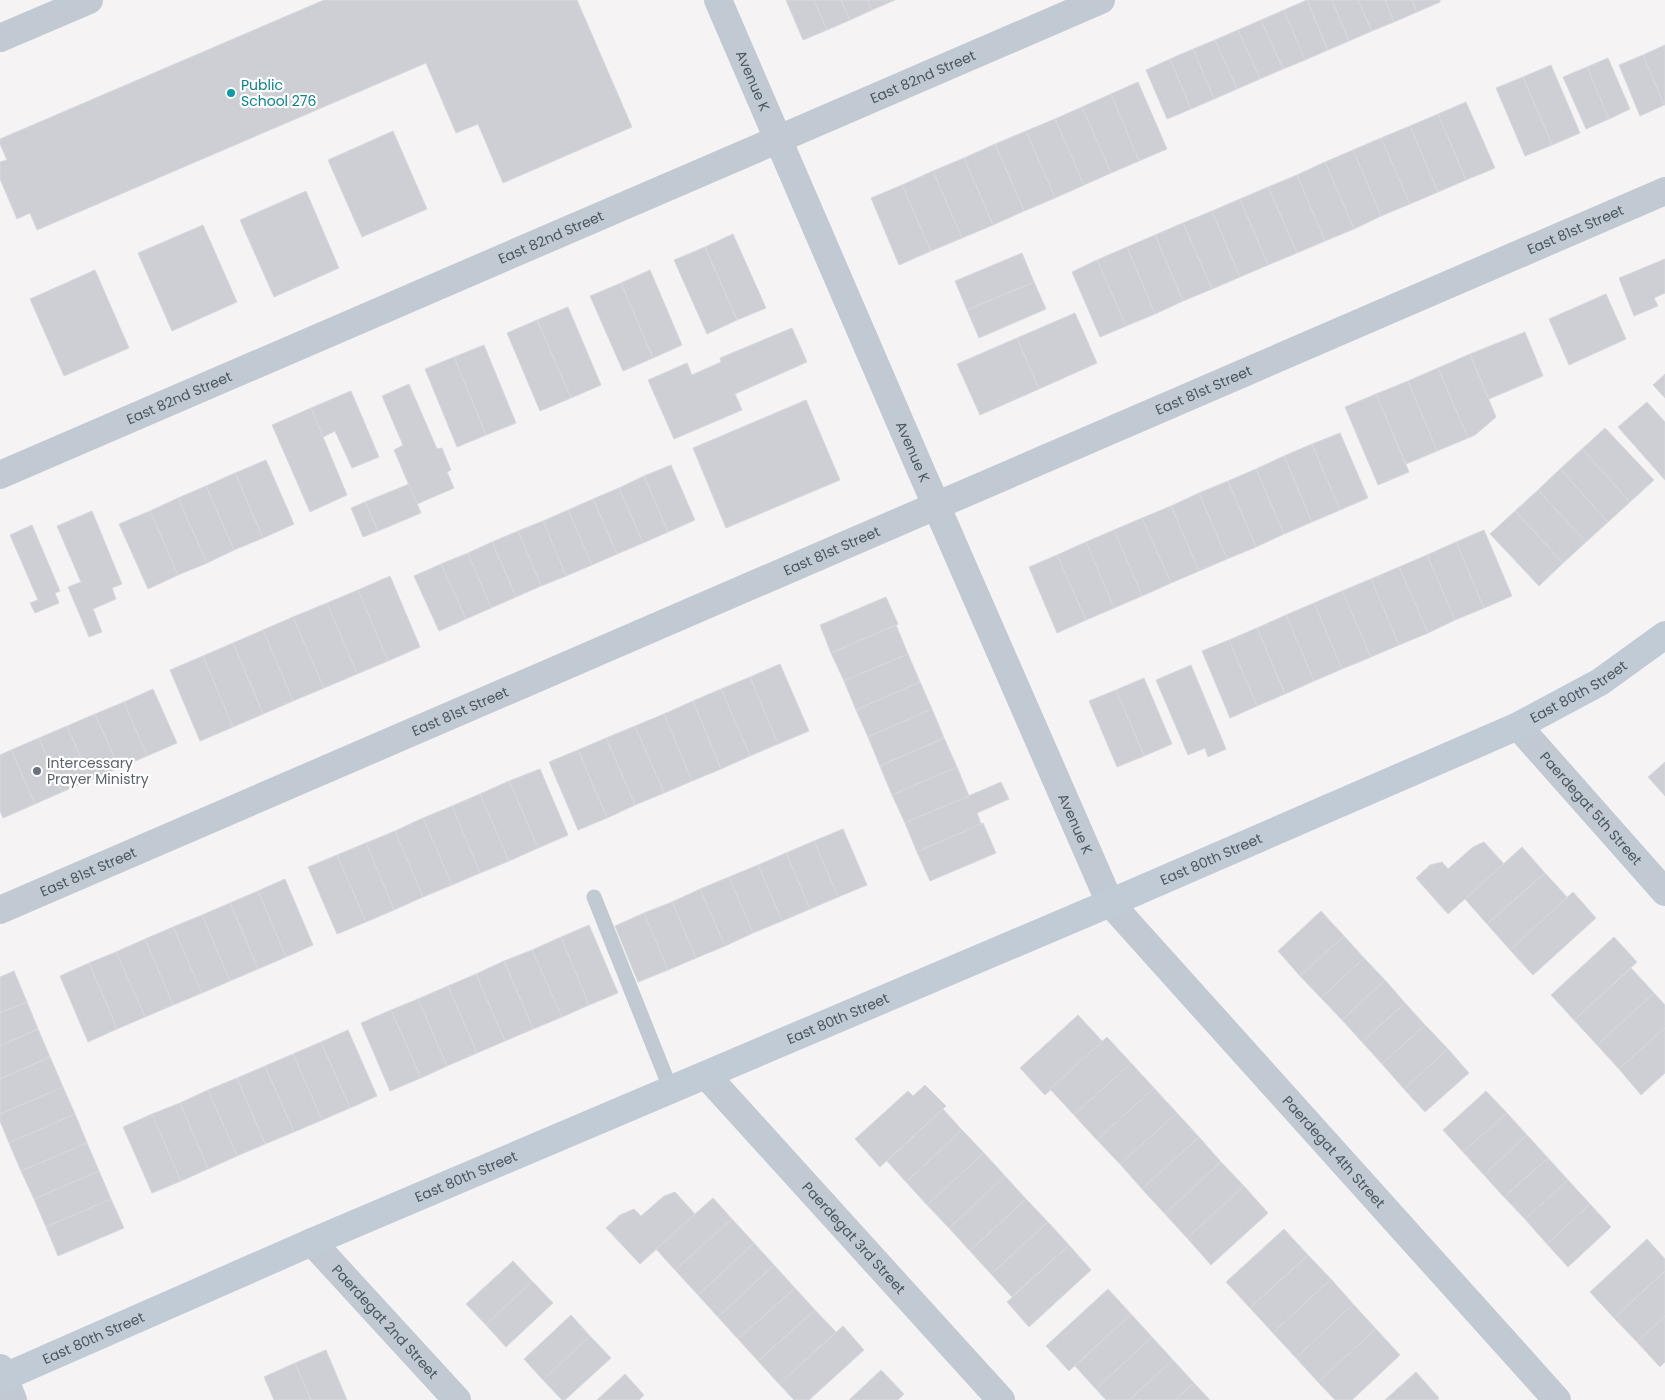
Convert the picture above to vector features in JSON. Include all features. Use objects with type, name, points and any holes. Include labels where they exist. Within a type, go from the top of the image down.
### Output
[{"type":"street","points":[[0,38],[89,0]]},
{"type":"street","name":"Avenue K","points":[[718,0],[1110,904]]},
{"type":"street","name":"East 82nd Street","points":[[0,474],[1101,0]]},
{"type":"street","name":"East 81st Street","points":[[0,910],[1665,191]]},
{"type":"street","name":"East 80th Street","points":[[4,1381],[312,1242],[1110,904],[1518,726],[1600,682],[1665,635]]},
{"type":"street","name":"Paerdegat 5th Street","points":[[1518,726],[1665,892]]},
{"type":"street","name":"Paerdegat 4th Street","points":[[1110,904],[1557,1400]]},
{"type":"street","name":"Paerdegat 3rd Street","points":[[706,1075],[1001,1400]]},
{"type":"street","name":"Paerdegat 2nd Street","points":[[312,1242],[457,1400]]},
{"type":"lane","points":[[594,897],[671,1090]]},
{"type":"building","name":"Public School 276","points":[[324,0],[577,0],[632,127],[503,183],[478,124],[456,133],[426,63],[37,230],[30,213],[17,219],[0,179],[0,162],[7,160],[0,144],[0,139]]},
{"type":"building","points":[[786,0],[814,0],[827,30],[803,40]]},
{"type":"building","points":[[814,0],[841,0],[850,20],[827,30]]},
{"type":"building","points":[[841,0],[868,0],[872,10],[850,20]]},
{"type":"building","points":[[868,0],[895,0],[872,10]]},
{"type":"building","points":[[1307,0],[1328,50],[1305,60],[1284,10]]},
{"type":"building","points":[[1307,0],[1332,0],[1349,41],[1328,50]]},
{"type":"building","points":[[1332,0],[1358,0],[1372,31],[1349,41]]},
{"type":"building","points":[[1358,0],[1385,0],[1394,22],[1372,31]]},
{"type":"building","points":[[1385,0],[1412,0],[1417,12],[1394,22]]},
{"type":"building","points":[[1412,0],[1440,0],[1440,2],[1417,12]]},
{"type":"building","points":[[1284,10],[1305,60],[1283,69],[1261,20]]},
{"type":"building","points":[[1261,20],[1283,69],[1260,79],[1238,30]]},
{"type":"building","points":[[1238,30],[1260,79],[1237,89],[1215,40]]},
{"type":"building","points":[[1215,40],[1237,89],[1214,99],[1193,49]]},
{"type":"building","points":[[1665,45],[1665,105],[1664,105],[1643,55]]},
{"type":"building","points":[[1193,49],[1214,99],[1191,109],[1170,59]]},
{"type":"building","points":[[1643,55],[1664,105],[1640,116],[1619,65]]},
{"type":"building","points":[[1608,58],[1630,109],[1609,119],[1587,67]]},
{"type":"building","points":[[1170,59],[1191,109],[1167,119],[1146,70]]},
{"type":"building","points":[[1551,65],[1580,133],[1552,145],[1523,77]]},
{"type":"building","points":[[1587,67],[1609,119],[1586,129],[1563,77]]},
{"type":"building","points":[[1523,77],[1552,145],[1525,156],[1496,88]]},
{"type":"building","points":[[1138,82],[1167,149],[1139,161],[1111,94]]},
{"type":"building","points":[[1111,94],[1139,161],[1111,173],[1082,107]]},
{"type":"building","points":[[1466,102],[1495,168],[1466,180],[1438,114]]},
{"type":"building","points":[[1082,107],[1111,173],[1084,185],[1055,119]]},
{"type":"building","points":[[1438,114],[1466,180],[1438,192],[1410,126]]},
{"type":"building","points":[[1055,119],[1084,185],[1055,198],[1026,131]]},
{"type":"building","points":[[1410,126],[1438,192],[1410,204],[1381,138]]},
{"type":"building","points":[[393,131],[427,209],[362,237],[328,160]]},
{"type":"building","points":[[1026,131],[1055,198],[1024,211],[995,144]]},
{"type":"building","points":[[1381,138],[1410,204],[1381,216],[1353,150]]},
{"type":"building","points":[[995,144],[1024,211],[993,225],[964,158]]},
{"type":"building","points":[[1353,150],[1381,216],[1354,229],[1325,162]]},
{"type":"building","points":[[964,158],[993,225],[962,238],[933,171]]},
{"type":"building","points":[[1325,162],[1354,229],[1325,241],[1297,175]]},
{"type":"building","points":[[933,171],[962,238],[931,251],[902,185]]},
{"type":"building","points":[[1297,175],[1325,241],[1297,253],[1268,187]]},
{"type":"building","points":[[902,185],[931,251],[899,265],[871,198]]},
{"type":"building","points":[[1268,187],[1297,253],[1268,265],[1240,199]]},
{"type":"building","points":[[306,191],[339,268],[274,297],[240,220]]},
{"type":"building","points":[[1240,199],[1268,265],[1240,277],[1212,211]]},
{"type":"building","points":[[1212,211],[1240,277],[1212,289],[1183,223]]},
{"type":"building","points":[[1183,223],[1212,289],[1183,301],[1155,235]]},
{"type":"building","points":[[203,225],[237,302],[172,331],[138,253]]},
{"type":"building","points":[[733,234],[766,308],[737,320],[705,247]]},
{"type":"building","points":[[1155,235],[1183,301],[1155,314],[1127,247]]},
{"type":"building","points":[[705,247],[737,320],[707,334],[674,260]]},
{"type":"building","points":[[1127,247],[1155,314],[1126,326],[1097,260]]},
{"type":"building","points":[[1022,253],[1034,282],[967,310],[955,281]]},
{"type":"building","points":[[1665,259],[1665,293],[1654,298],[1658,306],[1634,316],[1619,278]]},
{"type":"building","points":[[1097,260],[1126,326],[1100,337],[1072,272]]},
{"type":"building","points":[[95,270],[129,348],[64,376],[30,299]]},
{"type":"building","points":[[650,270],[682,345],[653,358],[621,283]]},
{"type":"building","points":[[1034,282],[1046,309],[979,338],[967,310]]},
{"type":"building","points":[[621,283],[653,358],[623,371],[590,296]]},
{"type":"building","points":[[1606,294],[1626,339],[1569,365],[1549,319]]},
{"type":"building","points":[[568,307],[601,385],[571,398],[537,320]]},
{"type":"building","points":[[1075,313],[1097,363],[1039,389],[1017,338]]},
{"type":"building","points":[[537,320],[571,398],[540,411],[507,333]]},
{"type":"building","points":[[792,328],[807,362],[735,394],[742,410],[674,439],[648,380],[687,363],[692,375],[721,362],[720,358]]},
{"type":"building","points":[[1525,332],[1543,376],[1489,399],[1470,354]]},
{"type":"building","points":[[1017,338],[1039,389],[980,415],[957,364]]},
{"type":"building","points":[[484,345],[516,423],[486,435],[454,357]]},
{"type":"building","points":[[1470,354],[1496,417],[1475,435],[1468,438],[1438,368]]},
{"type":"building","points":[[454,357],[486,435],[457,447],[425,369]]},
{"type":"building","points":[[1438,368],[1468,438],[1437,451],[1408,381]]},
{"type":"building","points":[[1665,374],[1665,398],[1653,385]]},
{"type":"building","points":[[1408,381],[1437,451],[1406,464],[1376,394]]},
{"type":"building","points":[[409,384],[437,449],[442,448],[451,470],[447,472],[454,488],[417,504],[394,450],[403,445],[382,396]]},
{"type":"building","points":[[351,391],[379,457],[352,468],[335,431],[323,437],[311,408]]},
{"type":"building","points":[[1376,394],[1409,472],[1378,485],[1345,407]]},
{"type":"building","points":[[806,400],[840,480],[726,528],[693,448]]},
{"type":"building","points":[[1647,402],[1665,422],[1665,480],[1618,427]]},
{"type":"building","points":[[311,408],[347,495],[310,512],[272,425]]},
{"type":"building","points":[[1605,428],[1654,480],[1630,502],[1582,449]]},
{"type":"building","points":[[1340,433],[1368,498],[1340,510],[1312,444]]},
{"type":"building","points":[[1312,444],[1340,510],[1312,522],[1284,456]]},
{"type":"building","points":[[1582,449],[1630,502],[1608,522],[1560,469]]},
{"type":"building","points":[[1284,456],[1312,522],[1284,534],[1256,469]]},
{"type":"building","points":[[266,460],[294,524],[263,538],[235,473]]},
{"type":"building","points":[[671,465],[695,520],[668,532],[644,476]]},
{"type":"building","points":[[1256,469],[1284,534],[1256,547],[1228,481]]},
{"type":"building","points":[[1560,469],[1608,522],[1586,542],[1538,490]]},
{"type":"building","points":[[235,473],[263,538],[234,550],[206,486]]},
{"type":"building","points":[[644,476],[668,532],[643,543],[619,488]]},
{"type":"building","points":[[1228,481],[1256,547],[1227,559],[1199,493]]},
{"type":"building","points":[[409,484],[421,513],[378,531],[365,502]]},
{"type":"building","points":[[206,486],[234,550],[207,563],[178,498]]},
{"type":"building","points":[[619,488],[643,543],[617,554],[593,499]]},
{"type":"building","points":[[1538,490],[1586,542],[1563,563],[1515,511]]},
{"type":"building","points":[[1199,493],[1227,559],[1199,571],[1171,506]]},
{"type":"building","points":[[178,498],[207,563],[178,575],[150,511]]},
{"type":"building","points":[[593,499],[617,554],[592,565],[568,510]]},
{"type":"building","points":[[365,502],[378,531],[363,537],[351,508]]},
{"type":"building","points":[[1171,506],[1199,571],[1171,583],[1142,518]]},
{"type":"building","points":[[568,510],[592,565],[566,576],[543,521]]},
{"type":"building","points":[[92,511],[122,584],[112,588],[116,599],[93,609],[102,632],[89,637],[68,587],[81,582],[57,526]]},
{"type":"building","points":[[150,511],[178,575],[148,589],[119,524]]},
{"type":"building","points":[[1515,511],[1563,563],[1539,586],[1490,534]]},
{"type":"building","points":[[1142,518],[1171,583],[1142,596],[1114,530]]},
{"type":"building","points":[[543,521],[566,576],[541,586],[518,531]]},
{"type":"building","points":[[32,525],[60,591],[55,593],[59,603],[35,613],[30,603],[38,600],[10,535]]},
{"type":"building","points":[[1114,530],[1142,596],[1114,608],[1086,542]]},
{"type":"building","points":[[1484,530],[1512,596],[1484,608],[1456,542]]},
{"type":"building","points":[[518,531],[541,586],[516,597],[492,542]]},
{"type":"building","points":[[492,542],[516,597],[491,608],[468,553]]},
{"type":"building","points":[[1086,542],[1114,608],[1086,620],[1057,555]]},
{"type":"building","points":[[1456,542],[1484,608],[1455,620],[1427,555]]},
{"type":"building","points":[[468,553],[491,608],[466,619],[441,564]]},
{"type":"building","points":[[1057,555],[1086,620],[1057,633],[1029,567]]},
{"type":"building","points":[[1427,555],[1455,620],[1428,633],[1399,567]]},
{"type":"building","points":[[441,564],[466,619],[439,631],[414,576]]},
{"type":"building","points":[[1399,567],[1428,633],[1399,645],[1371,579]]},
{"type":"building","points":[[390,576],[420,647],[388,661],[358,590]]},
{"type":"building","points":[[1371,579],[1399,645],[1371,657],[1342,591]]},
{"type":"building","points":[[358,590],[388,661],[357,674],[327,603]]},
{"type":"building","points":[[1342,591],[1371,657],[1342,669],[1314,603]]},
{"type":"building","points":[[886,597],[898,624],[831,653],[820,625]]},
{"type":"building","points":[[327,603],[357,674],[324,688],[293,617]]},
{"type":"building","points":[[1314,603],[1342,669],[1314,681],[1286,615]]},
{"type":"building","points":[[1286,615],[1314,681],[1285,694],[1257,628]]},
{"type":"building","points":[[293,617],[324,688],[293,701],[263,630]]},
{"type":"building","points":[[896,625],[908,654],[844,681],[831,653]]},
{"type":"building","points":[[1257,628],[1285,694],[1257,706],[1229,640]]},
{"type":"building","points":[[263,630],[293,701],[263,714],[233,643]]},
{"type":"building","points":[[1229,640],[1257,706],[1230,718],[1202,651]]},
{"type":"building","points":[[233,643],[263,714],[233,727],[203,656]]},
{"type":"building","points":[[908,654],[920,682],[856,710],[844,681]]},
{"type":"building","points":[[203,656],[233,727],[200,741],[170,670]]},
{"type":"building","points":[[780,664],[809,731],[778,744],[750,677]]},
{"type":"building","points":[[1191,665],[1226,749],[1208,757],[1205,748],[1188,755],[1156,680]]},
{"type":"building","points":[[750,677],[778,744],[750,756],[721,689]]},
{"type":"building","points":[[1144,678],[1172,744],[1144,756],[1116,690]]},
{"type":"building","points":[[920,682],[932,709],[868,737],[856,710]]},
{"type":"building","points":[[153,689],[177,743],[147,756],[124,702]]},
{"type":"building","points":[[721,689],[750,756],[721,769],[693,701]]},
{"type":"building","points":[[1116,690],[1144,756],[1117,767],[1089,701]]},
{"type":"building","points":[[693,701],[721,769],[692,781],[664,714]]},
{"type":"building","points":[[124,702],[147,756],[119,768],[95,714]]},
{"type":"building","points":[[932,709],[944,738],[880,766],[868,737]]},
{"type":"building","points":[[95,714],[119,768],[90,780],[67,726]]},
{"type":"building","points":[[664,714],[692,781],[664,793],[635,726]]},
{"type":"building","points":[[67,726],[90,780],[62,792],[39,738]]},
{"type":"building","points":[[635,726],[664,793],[635,805],[606,738]]},
{"type":"building","name":"Intercessary Prayer Ministry","points":[[39,738],[62,792],[35,804],[11,750]]},
{"type":"building","points":[[606,738],[635,805],[607,818],[578,750]]},
{"type":"building","points":[[944,738],[957,767],[892,795],[880,766]]},
{"type":"building","points":[[11,750],[35,804],[3,818],[0,811],[0,755]]},
{"type":"building","points":[[578,750],[607,818],[578,830],[549,762]]},
{"type":"building","points":[[1665,762],[1665,796],[1648,777]]},
{"type":"building","points":[[957,767],[969,796],[905,823],[892,795]]},
{"type":"building","points":[[540,769],[568,835],[538,848],[509,781]]},
{"type":"building","points":[[509,781],[538,848],[509,861],[480,794]]},
{"type":"building","points":[[1001,782],[1009,799],[977,813],[981,824],[917,852],[905,823]]},
{"type":"building","points":[[480,794],[509,861],[480,873],[452,806]]},
{"type":"building","points":[[452,806],[480,873],[452,885],[423,818]]},
{"type":"building","points":[[423,818],[452,885],[423,897],[395,831]]},
{"type":"building","points":[[983,823],[996,853],[930,881],[917,852]]},
{"type":"building","points":[[843,829],[867,885],[838,897],[814,841]]},
{"type":"building","points":[[395,831],[423,897],[394,910],[366,843]]},
{"type":"building","points":[[814,841],[838,897],[810,909],[786,853]]},
{"type":"building","points":[[1484,842],[1504,864],[1448,914],[1416,878],[1430,865],[1442,862],[1448,869],[1473,847]]},
{"type":"building","points":[[366,843],[394,910],[366,922],[337,855]]},
{"type":"building","points":[[1522,847],[1545,873],[1487,924],[1465,899]]},
{"type":"building","points":[[786,853],[810,909],[782,921],[758,865]]},
{"type":"building","points":[[337,855],[366,922],[337,934],[308,867]]},
{"type":"building","points":[[758,865],[782,921],[753,933],[729,877]]},
{"type":"building","points":[[1545,873],[1568,898],[1510,950],[1487,924]]},
{"type":"building","points":[[729,877],[753,933],[725,946],[700,889]]},
{"type":"building","points":[[285,879],[313,945],[286,957],[258,891]]},
{"type":"building","points":[[700,889],[725,946],[696,958],[672,902]]},
{"type":"building","points":[[258,891],[286,957],[258,969],[230,903]]},
{"type":"building","points":[[1573,892],[1596,918],[1533,975],[1510,950]]},
{"type":"building","points":[[672,902],[696,958],[668,970],[644,913]]},
{"type":"building","points":[[230,903],[258,969],[230,981],[202,915]]},
{"type":"building","points":[[1321,911],[1344,936],[1300,976],[1278,951]]},
{"type":"building","points":[[644,913],[668,970],[638,982],[615,926]]},
{"type":"building","points":[[202,915],[230,981],[202,993],[173,927]]},
{"type":"building","points":[[589,925],[618,993],[589,1005],[561,937]]},
{"type":"building","points":[[173,927],[202,993],[173,1005],[145,939]]},
{"type":"building","points":[[1344,936],[1364,958],[1321,998],[1300,976]]},
{"type":"building","points":[[561,937],[589,1005],[562,1017],[532,950]]},
{"type":"building","points":[[1614,937],[1637,962],[1574,1020],[1551,995]]},
{"type":"building","points":[[145,939],[173,1005],[145,1017],[116,952]]},
{"type":"building","points":[[532,950],[562,1017],[533,1029],[504,961]]},
{"type":"building","points":[[116,952],[145,1017],[117,1029],[89,963]]},
{"type":"building","points":[[1364,958],[1385,980],[1342,1020],[1321,998]]},
{"type":"building","points":[[504,961],[533,1029],[505,1041],[476,974]]},
{"type":"building","points":[[89,963],[117,1029],[88,1042],[60,976]]},
{"type":"building","points":[[1631,968],[1654,993],[1597,1045],[1574,1020]]},
{"type":"building","points":[[14,971],[27,1002],[0,1013],[0,977]]},
{"type":"building","points":[[476,974],[505,1041],[477,1053],[448,986]]},
{"type":"building","points":[[1385,980],[1405,1003],[1362,1042],[1342,1020]]},
{"type":"building","points":[[448,986],[477,1053],[447,1066],[418,999]]},
{"type":"building","points":[[1654,993],[1665,1005],[1665,1028],[1619,1069],[1597,1045]]},
{"type":"building","points":[[418,999],[447,1066],[421,1078],[391,1010]]},
{"type":"building","points":[[27,1002],[38,1029],[0,1046],[0,1013]]},
{"type":"building","points":[[1405,1003],[1425,1025],[1382,1064],[1362,1042]]},
{"type":"building","points":[[391,1010],[421,1078],[390,1091],[361,1023]]},
{"type":"building","points":[[1078,1015],[1103,1042],[1045,1095],[1020,1068]]},
{"type":"building","points":[[1425,1025],[1448,1049],[1404,1089],[1382,1064]]},
{"type":"building","points":[[1665,1028],[1665,1073],[1641,1095],[1619,1069]]},
{"type":"building","points":[[38,1029],[50,1057],[0,1079],[0,1046]]},
{"type":"building","points":[[348,1030],[377,1096],[350,1108],[321,1042]]},
{"type":"building","points":[[1107,1037],[1131,1063],[1074,1115],[1050,1089]]},
{"type":"building","points":[[321,1042],[350,1108],[322,1120],[293,1054]]},
{"type":"building","points":[[1448,1049],[1469,1073],[1425,1112],[1404,1089]]},
{"type":"building","points":[[293,1054],[322,1120],[294,1132],[265,1066]]},
{"type":"building","points":[[50,1057],[63,1087],[0,1114],[0,1079]]},
{"type":"building","points":[[1131,1063],[1154,1088],[1097,1140],[1074,1115]]},
{"type":"building","points":[[265,1066],[294,1132],[265,1144],[237,1078]]},
{"type":"building","points":[[237,1078],[265,1144],[237,1156],[208,1090]]},
{"type":"building","points":[[925,1085],[946,1106],[880,1167],[855,1139],[908,1091],[913,1096]]},
{"type":"building","points":[[63,1087],[75,1114],[9,1143],[0,1121],[0,1114]]},
{"type":"building","points":[[1154,1088],[1177,1113],[1120,1164],[1097,1140]]},
{"type":"building","points":[[208,1090],[237,1156],[208,1169],[180,1103]]},
{"type":"building","points":[[1486,1091],[1507,1113],[1463,1152],[1443,1130]]},
{"type":"building","points":[[180,1103],[208,1169],[181,1181],[152,1114]]},
{"type":"building","points":[[943,1109],[962,1130],[906,1182],[887,1161]]},
{"type":"building","points":[[1177,1113],[1199,1137],[1142,1189],[1120,1164]]},
{"type":"building","points":[[1507,1113],[1527,1135],[1484,1175],[1463,1152]]},
{"type":"building","points":[[75,1114],[87,1143],[21,1171],[9,1143]]},
{"type":"building","points":[[152,1114],[181,1181],[152,1193],[123,1127]]},
{"type":"building","points":[[962,1130],[984,1153],[927,1205],[906,1182]]},
{"type":"building","points":[[1527,1135],[1548,1158],[1504,1197],[1484,1175]]},
{"type":"building","points":[[1199,1137],[1221,1162],[1165,1214],[1142,1189]]},
{"type":"building","points":[[87,1143],[99,1171],[34,1199],[21,1171]]},
{"type":"building","points":[[984,1153],[1005,1176],[949,1228],[927,1205]]},
{"type":"building","points":[[1548,1158],[1568,1180],[1525,1219],[1504,1197]]},
{"type":"building","points":[[1221,1162],[1244,1186],[1187,1238],[1165,1214]]},
{"type":"building","points":[[99,1171],[111,1199],[46,1227],[34,1199]]},
{"type":"building","points":[[1005,1176],[1026,1199],[970,1251],[949,1228]]},
{"type":"building","points":[[1568,1180],[1590,1204],[1547,1244],[1525,1219]]},
{"type":"building","points":[[1244,1186],[1268,1213],[1211,1265],[1187,1238]]},
{"type":"building","points":[[675,1192],[695,1214],[640,1264],[606,1228],[620,1215],[634,1209],[641,1216],[664,1196]]},
{"type":"building","points":[[713,1198],[732,1219],[675,1270],[656,1249]]},
{"type":"building","points":[[111,1199],[124,1228],[58,1256],[46,1227]]},
{"type":"building","points":[[1026,1199],[1048,1222],[991,1274],[970,1251]]},
{"type":"building","points":[[1590,1204],[1611,1227],[1568,1267],[1547,1244]]},
{"type":"building","points":[[732,1219],[754,1243],[698,1295],[675,1270]]},
{"type":"building","points":[[1048,1222],[1069,1245],[1012,1297],[991,1274]]},
{"type":"building","points":[[1284,1229],[1308,1255],[1250,1308],[1226,1282]]},
{"type":"building","points":[[1647,1239],[1665,1259],[1665,1271],[1614,1318],[1590,1292]]},
{"type":"building","points":[[754,1243],[774,1265],[718,1317],[698,1295]]},
{"type":"building","points":[[1069,1245],[1091,1270],[1029,1327],[1007,1302]]},
{"type":"building","points":[[1308,1255],[1331,1279],[1273,1333],[1250,1308]]},
{"type":"building","points":[[513,1261],[532,1281],[486,1325],[466,1304]]},
{"type":"building","points":[[774,1265],[795,1288],[738,1339],[718,1317]]},
{"type":"building","points":[[1665,1271],[1665,1316],[1637,1342],[1614,1318]]},
{"type":"building","points":[[1331,1279],[1353,1304],[1296,1358],[1273,1333]]},
{"type":"building","points":[[532,1281],[553,1303],[506,1347],[486,1325]]},
{"type":"building","points":[[795,1288],[815,1310],[758,1361],[738,1339]]},
{"type":"building","points":[[1108,1289],[1131,1314],[1069,1371],[1046,1346]]},
{"type":"building","points":[[1353,1304],[1376,1329],[1318,1382],[1296,1358]]},
{"type":"building","points":[[815,1310],[836,1332],[779,1384],[758,1361]]},
{"type":"building","points":[[1131,1314],[1152,1337],[1096,1389],[1075,1366]]},
{"type":"building","points":[[571,1315],[590,1336],[543,1380],[524,1359]]},
{"type":"building","points":[[1665,1316],[1665,1362],[1660,1367],[1637,1342]]},
{"type":"building","points":[[843,1326],[864,1350],[809,1400],[794,1400],[779,1384]]},
{"type":"building","points":[[1376,1329],[1400,1355],[1352,1400],[1335,1400],[1318,1382]]},
{"type":"building","points":[[590,1336],[611,1358],[565,1400],[562,1400],[543,1380]]},
{"type":"building","points":[[1152,1337],[1173,1360],[1129,1400],[1106,1400],[1096,1389]]},
{"type":"building","points":[[326,1350],[347,1400],[311,1400],[295,1363]]},
{"type":"building","points":[[1173,1360],[1194,1383],[1175,1400],[1129,1400]]},
{"type":"building","points":[[295,1363],[311,1400],[274,1400],[264,1377]]},
{"type":"building","points":[[881,1370],[904,1394],[898,1400],[849,1400]]},
{"type":"building","points":[[1416,1372],[1439,1398],[1437,1400],[1385,1400]]},
{"type":"building","points":[[625,1374],[644,1395],[639,1400],[597,1400]]},
{"type":"building","points":[[1194,1383],[1210,1400],[1175,1400]]},
{"type":"place","name":"Public School 276","points":[[231,93]]},
{"type":"place","name":"Intercessary Prayer Ministry","points":[[37,771]]}]
